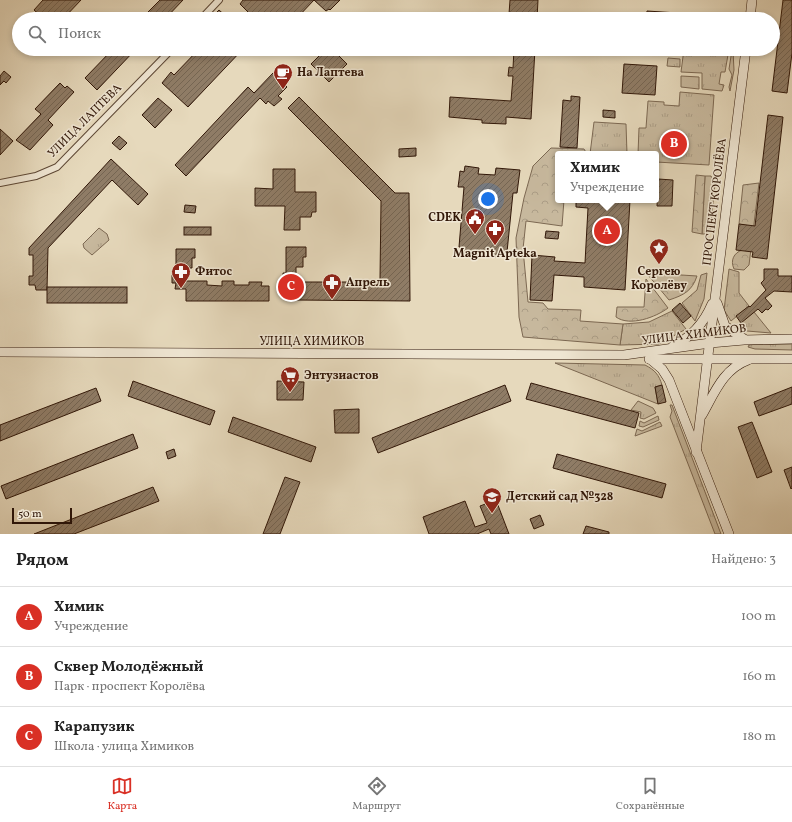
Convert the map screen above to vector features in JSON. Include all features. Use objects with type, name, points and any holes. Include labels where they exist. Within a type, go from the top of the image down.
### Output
[{"type":"main road","points":[[751,12],[752,0]]},
{"type":"main road","name":"ПРОСПЕКТ КОРОЛЁВА","points":[[696,452],[745,56]]},
{"type":"main road","points":[[716,296],[720,314],[725,326],[744,340]]},
{"type":"main road","points":[[664,349],[692,334],[706,318],[716,296]]},
{"type":"main road","name":"УЛИЦА ХИМИКОВ","points":[[624,355],[710,343],[744,340],[792,339]]},
{"type":"main road","name":"УЛИЦА ХИМИКОВ","points":[[0,352],[624,355],[650,359],[792,359]]},
{"type":"main road","points":[[650,359],[662,369],[669,380],[729,534]]},
{"type":"main road","points":[[700,420],[725,376],[739,364],[754,359]]},
{"type":"street","points":[[208,12],[219,0]]},
{"type":"street","name":"УЛИЦА ЛАПТЕВА","points":[[0,183],[36,176],[57,167],[165,56]]},
{"type":"green space","points":[[683,56],[728,56],[725,72],[721,72],[719,84],[724,85],[722,91],[702,89],[702,73],[681,72]]},
{"type":"green space","points":[[731,56],[733,56],[734,70],[730,91],[729,87],[732,75],[729,69]]},
{"type":"green space","points":[[668,58],[680,59],[680,67],[667,66]]},
{"type":"green space","points":[[681,76],[699,77],[699,89],[681,87]]},
{"type":"green space","points":[[680,92],[714,95],[709,165],[659,162],[659,151],[638,151],[639,128],[646,128],[648,101],[664,102],[664,105],[679,106]]},
{"type":"green space","points":[[594,122],[626,124],[627,151],[590,151]]},
{"type":"green space","points":[[551,148],[584,149],[585,151],[555,151],[555,203],[564,203],[562,226],[526,221],[523,249],[528,302],[543,303],[548,309],[581,310],[580,321],[623,324],[620,345],[523,337],[519,317],[516,238],[524,198],[533,166]]},
{"type":"green space","points":[[696,175],[705,176],[702,234],[692,232]]},
{"type":"green space","points":[[705,176],[711,176],[715,184],[710,232],[707,234],[702,234]]},
{"type":"green space","points":[[759,183],[749,265],[744,270],[734,269],[732,263],[734,257],[742,250],[744,225],[739,224],[743,185]]},
{"type":"green space","points":[[99,228],[107,234],[109,240],[92,255],[84,248],[83,244]]},
{"type":"green space","points":[[729,269],[739,272],[739,293],[749,306],[731,321],[724,310]]},
{"type":"green space","points":[[650,273],[697,276],[693,285],[687,292],[669,300],[648,275]]},
{"type":"green space","points":[[707,273],[704,299],[695,321],[682,303],[697,290],[701,275]]},
{"type":"green space","points":[[646,279],[668,308],[657,315],[643,320],[628,321],[616,317],[617,307],[644,307]]},
{"type":"green space","points":[[672,311],[686,329],[659,344],[620,345],[623,324],[649,322]]},
{"type":"green space","points":[[754,312],[771,333],[747,331],[736,326]]},
{"type":"green space","points":[[792,344],[792,350],[755,349],[748,347],[749,345]]},
{"type":"green space","points":[[555,363],[645,365],[656,373],[662,385],[655,387],[658,404]]},
{"type":"green space","points":[[638,401],[653,408],[656,413],[644,419],[640,418],[641,412],[631,410]]},
{"type":"green space","points":[[670,405],[672,405],[721,534],[715,534],[670,417],[672,411]]},
{"type":"green space","points":[[658,416],[659,420],[643,427],[639,426],[640,421],[644,423]]},
{"type":"green space","points":[[660,422],[662,426],[635,436],[637,429],[642,431]]},
{"type":"building","points":[[43,0],[81,0],[70,12],[36,12],[34,10]]},
{"type":"building","points":[[160,0],[183,0],[172,12],[148,12]]},
{"type":"building","points":[[243,0],[314,0],[303,12],[248,12],[240,4]]},
{"type":"building","points":[[314,0],[340,0],[330,10],[329,9],[326,11]]},
{"type":"building","points":[[510,0],[538,0],[537,12],[509,12]]},
{"type":"building","points":[[783,0],[792,0],[792,53],[787,93],[772,91],[776,56],[780,56],[780,25]]},
{"type":"building","points":[[106,56],[129,56],[97,90],[85,78]]},
{"type":"building","points":[[192,56],[236,56],[188,107],[162,83],[171,72],[174,75]]},
{"type":"building","points":[[319,56],[339,56],[347,64],[329,82],[311,64]]},
{"type":"building","points":[[514,56],[535,56],[531,119],[506,117],[506,124],[482,123],[482,120],[449,117],[450,97],[511,101],[513,76],[508,76],[509,67],[513,68]]},
{"type":"building","points":[[624,64],[657,66],[655,95],[622,93]]},
{"type":"building","points":[[4,71],[11,77],[6,83],[4,81],[0,85],[0,76]]},
{"type":"building","points":[[273,73],[287,87],[278,96],[282,99],[274,106],[268,101],[266,104],[260,98],[186,176],[175,165],[248,87],[254,93]]},
{"type":"building","points":[[60,83],[65,88],[67,86],[74,92],[48,120],[53,125],[30,150],[16,140],[41,114],[35,109]]},
{"type":"building","points":[[571,96],[580,97],[577,148],[560,147],[563,100],[571,101]]},
{"type":"building","points":[[299,97],[395,193],[409,193],[410,301],[296,300],[296,282],[376,282],[380,279],[381,201],[288,108]]},
{"type":"building","points":[[158,98],[172,110],[155,128],[142,115]]},
{"type":"building","points":[[603,110],[615,111],[615,118],[603,117]]},
{"type":"building","points":[[768,115],[783,117],[767,259],[752,257],[753,252],[736,250],[739,224],[755,226]]},
{"type":"building","points":[[0,129],[13,141],[0,155]]},
{"type":"building","points":[[119,136],[127,143],[120,150],[112,143]]},
{"type":"building","points":[[416,148],[416,156],[399,157],[399,149]]},
{"type":"building","points":[[111,159],[148,194],[138,205],[112,180],[48,248],[47,290],[36,290],[35,285],[29,285],[29,276],[33,276],[33,255],[29,255],[29,248]]},
{"type":"building","points":[[465,166],[479,168],[478,174],[495,175],[496,168],[520,170],[517,193],[513,193],[507,252],[499,251],[498,257],[463,254],[464,248],[459,247],[464,187],[458,187],[460,171],[464,172]]},
{"type":"building","points":[[273,169],[295,169],[295,192],[316,192],[316,212],[312,212],[311,217],[300,217],[300,230],[284,230],[285,206],[255,206],[255,188],[273,189]]},
{"type":"building","points":[[659,179],[673,180],[672,206],[657,206],[657,203],[659,203]]},
{"type":"building","points":[[576,203],[630,203],[625,290],[584,287],[584,277],[554,275],[552,301],[530,300],[532,255],[555,257],[554,261],[585,263],[588,208],[576,207]]},
{"type":"building","points":[[185,205],[196,206],[195,213],[184,212]]},
{"type":"building","points":[[184,227],[211,227],[211,235],[184,235]]},
{"type":"building","points":[[546,231],[559,232],[558,239],[545,238]]},
{"type":"building","points":[[286,247],[306,247],[306,257],[303,257],[303,267],[296,267],[296,287],[286,287],[286,281],[283,281],[283,273],[286,273]]},
{"type":"building","points":[[176,249],[195,249],[195,258],[192,258],[192,268],[186,268],[186,281],[207,281],[207,285],[222,286],[222,281],[234,281],[234,285],[249,285],[249,282],[262,282],[261,286],[269,286],[269,301],[186,301],[186,289],[175,289],[176,283],[172,283],[172,275],[176,275]]},
{"type":"building","points":[[764,269],[778,269],[778,276],[792,276],[792,292],[774,291],[765,298],[772,306],[768,310],[766,309],[762,313],[758,309],[741,323],[736,316],[749,306],[750,307],[766,290],[761,283],[764,280]]},
{"type":"building","points":[[47,287],[127,287],[127,303],[47,303]]},
{"type":"building","points":[[680,303],[691,316],[683,323],[672,310]]},
{"type":"building","points":[[133,381],[215,411],[210,425],[128,396]]},
{"type":"building","name":"Энтузиастов","points":[[277,381],[304,382],[303,400],[277,400]]},
{"type":"building","points":[[531,383],[639,413],[635,428],[526,399]]},
{"type":"building","points":[[505,385],[511,401],[378,453],[372,438]]},
{"type":"building","points":[[662,385],[666,402],[658,404],[655,387]]},
{"type":"building","points":[[792,387],[792,404],[759,416],[754,402]]},
{"type":"building","points":[[96,388],[101,401],[0,441],[0,425]]},
{"type":"building","points":[[359,409],[359,433],[335,433],[334,410]]},
{"type":"building","points":[[233,417],[316,447],[311,462],[228,432]]},
{"type":"building","points":[[752,422],[772,472],[757,478],[738,427]]},
{"type":"building","points":[[133,434],[138,448],[6,499],[1,486]]},
{"type":"building","points":[[174,449],[176,456],[168,459],[166,452]]},
{"type":"building","points":[[557,454],[666,484],[662,498],[553,468]]},
{"type":"building","points":[[792,467],[792,488],[791,489],[784,470]]},
{"type":"building","points":[[285,477],[300,482],[280,534],[263,534]]},
{"type":"building","points":[[153,487],[159,501],[74,534],[34,534]]},
{"type":"building","name":"Детский сад №328","points":[[496,500],[509,534],[491,534],[489,529],[477,534],[429,534],[423,517],[465,501],[475,527],[487,523],[480,506]]},
{"type":"building","points":[[540,515],[544,525],[534,529],[530,519]]},
{"type":"building","points":[[586,526],[609,532],[609,534],[583,534]]},
{"type":"place","name":"На Лаптева","points":[[283,90]]},
{"type":"place","name":"Сквер Молодёжный","points":[[674,144]]},
{"type":"place","name":"Химик","points":[[607,231]]},
{"type":"place","name":"CDEK","points":[[475,235]]},
{"type":"place","name":"Magnit Apteka","points":[[495,246]]},
{"type":"place","name":"Сергею Королёву","points":[[659,265]]},
{"type":"place","name":"Карапузик","points":[[291,287]]},
{"type":"place","name":"Фитос","points":[[181,289]]},
{"type":"place","name":"Апрель","points":[[332,300]]},
{"type":"place","name":"Энтузиастов","points":[[290,393]]},
{"type":"place","name":"Детский сад №328","points":[[492,514]]}]
